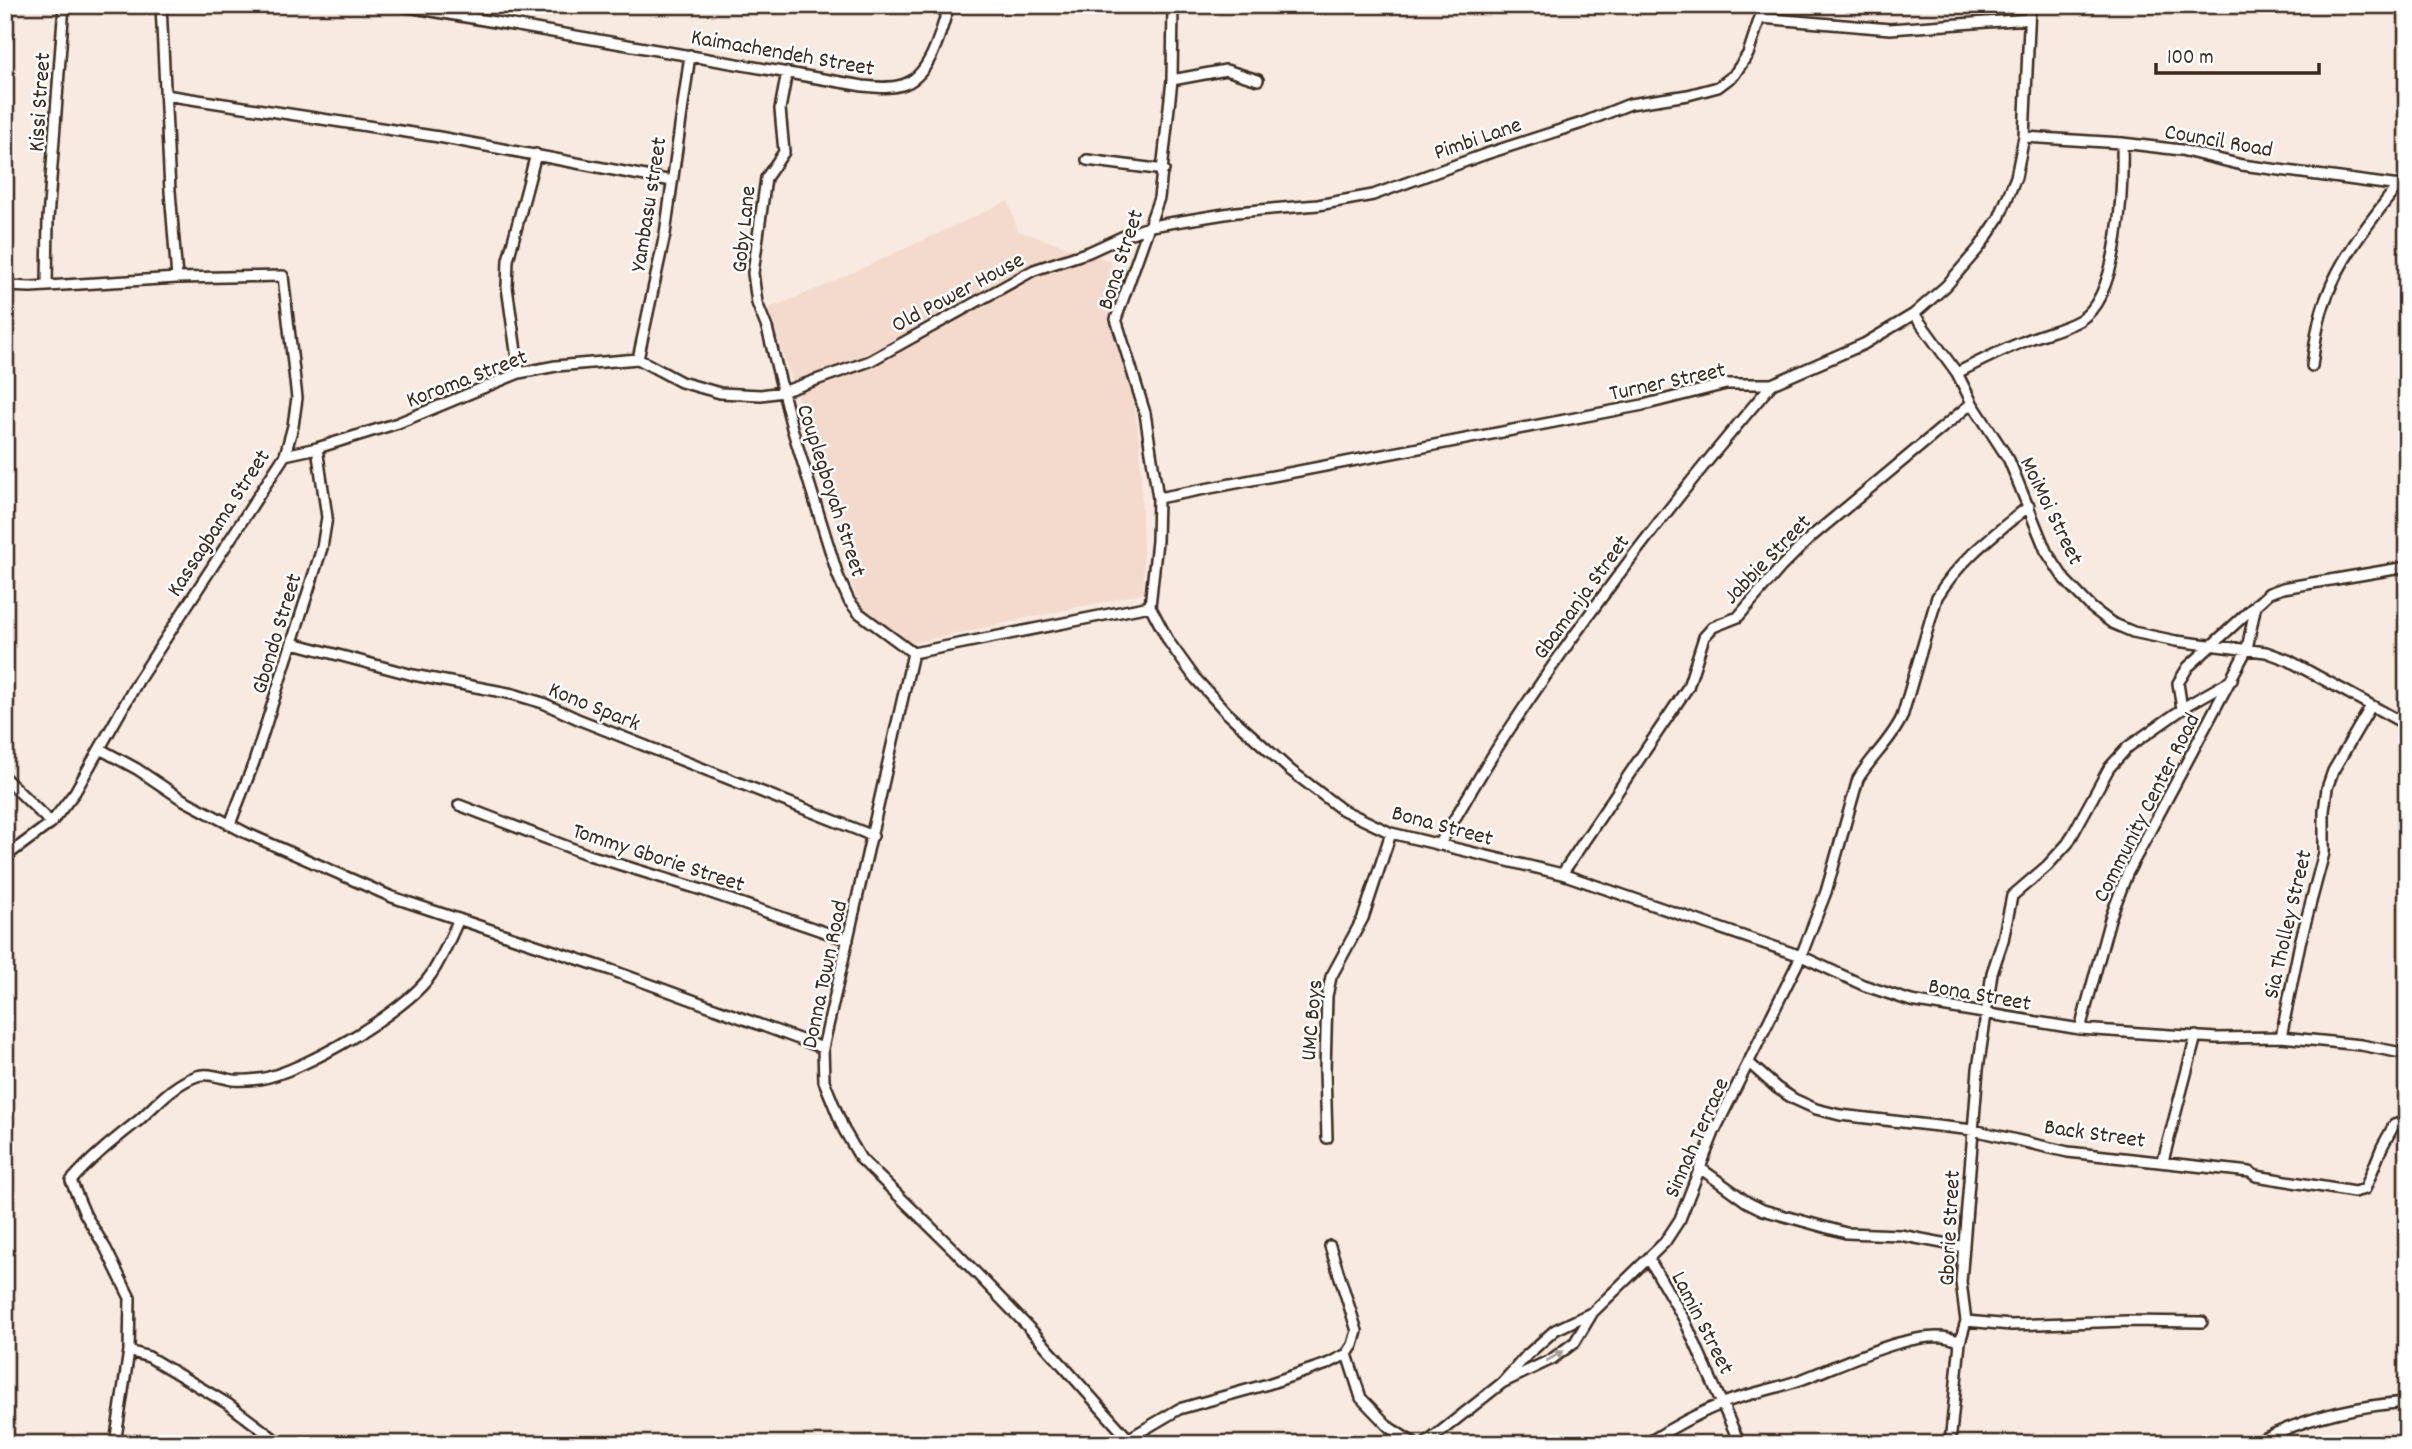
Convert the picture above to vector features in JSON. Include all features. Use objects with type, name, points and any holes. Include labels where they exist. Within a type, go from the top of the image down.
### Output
[{"type":"street","name":"Kissi Street","points":[[47,285],[48,219],[64,5]]},
{"type":"street","points":[[5,286],[177,278],[161,5]]},
{"type":"street","name":"Kaimachendeh Street","points":[[397,5],[887,88],[905,85],[926,65],[949,5]]},
{"type":"street","name":"Bona Street","points":[[1173,5],[1172,80],[1159,198],[1116,319],[1145,413],[1157,498],[1157,541],[1150,606],[1169,642],[1195,678],[1227,713],[1290,770],[1341,809],[1391,833],[1562,874],[1801,956],[1842,976],[1911,1001],[2080,1029],[2196,1036],[2281,1037],[2361,1045],[2407,1054]]},
{"type":"street","name":"Pimbi Lane","points":[[1151,226],[1237,212],[1318,205],[1373,195],[1483,155],[1583,123],[1630,104],[1688,95],[1718,87],[1734,75],[1748,54],[1764,5]]},
{"type":"street","name":"Turner Street","points":[[1157,498],[1643,405],[1726,384],[1772,384],[1864,344],[1914,314],[1946,286],[1979,248],[1999,218],[2016,177],[2024,137],[2030,5]]},
{"type":"street","points":[[1761,19],[1890,29],[2029,19]]},
{"type":"street","name":"Yambasu street","points":[[638,359],[664,234],[690,55]]},
{"type":"street","points":[[1172,80],[1226,70],[1258,79]]},
{"type":"street","name":"Goby Lane","points":[[782,392],[757,303],[754,273],[766,178],[784,152],[780,109],[787,72]]},
{"type":"street","points":[[165,95],[536,154],[672,181]]},
{"type":"street","name":"Council Road","points":[[2024,137],[2122,143],[2193,153],[2242,165],[2402,186]]},
{"type":"street","points":[[1957,373],[2015,345],[2082,319],[2096,307],[2109,272],[2120,216],[2122,143]]},
{"type":"street","points":[[519,373],[507,287],[508,260],[536,154]]},
{"type":"street","points":[[1087,160],[1164,170]]},
{"type":"street","points":[[2312,366],[2320,320],[2334,279],[2353,248],[2402,186]]},
{"type":"street","name":"Old Power House","points":[[782,392],[870,360],[1034,270],[1089,252],[1126,234],[1151,226]]},
{"type":"street","name":"Kassagbama Street","points":[[5,857],[51,822],[75,792],[138,681],[285,455],[297,398],[283,276],[177,278]]},
{"type":"street","name":"MoiMoi Street","points":[[1914,314],[1957,373],[1972,403],[2009,460],[2046,551],[2065,580],[2102,615],[2112,623],[2133,632],[2211,646],[2266,652],[2288,660],[2407,725]]},
{"type":"street","points":[[638,359],[681,382],[720,393],[761,395],[782,392]]},
{"type":"street","name":"Koroma Street","points":[[285,455],[398,423],[519,373],[556,366],[638,359]]},
{"type":"street","name":"Gbamanja Street","points":[[1439,845],[1504,737],[1596,606],[1675,499],[1772,384]]},
{"type":"street","name":"Couplegboyah Street","points":[[782,392],[818,519],[849,601],[859,613],[913,653]]},
{"type":"street","name":"Jabbie Street","points":[[1562,874],[1688,687],[1708,632],[1738,617],[1811,537],[1972,403]]},
{"type":"street","name":"Gbondo Street","points":[[230,824],[254,762],[293,643],[326,531],[325,498],[317,448]]},
{"type":"street","points":[[1801,956],[1826,892],[1858,779],[1867,764],[1895,732],[1902,717],[1937,597],[1947,579],[1993,535],[2029,506]]},
{"type":"street","points":[[2182,709],[2178,682],[2188,667],[2269,593],[2407,567]]},
{"type":"street","name":"Community Center Road","points":[[2080,1029],[2110,919],[2127,874],[2247,649],[2256,604]]},
{"type":"street","points":[[913,653],[1150,606]]},
{"type":"street","name":"Kono Spark","points":[[293,643],[413,675],[513,694],[543,703],[873,836]]},
{"type":"street","name":"Donna Town Road","points":[[913,653],[823,1048],[824,1081],[839,1119],[861,1159],[1032,1331],[1131,1441]]},
{"type":"street","name":"Gborie Street","points":[[1950,1444],[1960,1342],[1966,1321],[1961,1282],[1978,1069],[1992,974],[2003,940],[2012,896],[2048,866],[2068,843],[2109,768],[2128,747],[2182,709],[2232,680]]},
{"type":"street","name":"Sia Tholley Street","points":[[2281,1037],[2300,943],[2324,853],[2327,788],[2333,771],[2371,706]]},
{"type":"street","points":[[100,749],[230,824],[418,908],[611,970],[823,1048]]},
{"type":"street","points":[[5,778],[51,822]]},
{"type":"street","name":"Tommy Gborie Street","points":[[459,805],[589,855],[848,940]]},
{"type":"street","name":"UMC Boys","points":[[1326,1138],[1327,996],[1331,977],[1363,918],[1391,833]]},
{"type":"street","points":[[115,1444],[129,1351],[130,1298],[85,1214],[71,1181],[167,1092],[184,1082],[199,1075],[246,1080],[274,1076],[330,1051],[395,1010],[429,978],[443,956],[459,919]]},
{"type":"street","name":"Sinnah Terrace","points":[[1502,1383],[1552,1359],[1566,1349],[1580,1335],[1593,1312],[1665,1242],[1680,1219],[1714,1132],[1801,956]]},
{"type":"street","points":[[2163,1161],[2196,1036]]},
{"type":"street","name":"Back Street","points":[[1749,1063],[1777,1088],[1816,1109],[1840,1115],[1973,1130],[2067,1152],[2250,1172],[2256,1176],[2354,1192],[2365,1189],[2394,1125],[2407,1122]]},
{"type":"street","points":[[1700,1168],[1747,1202],[1763,1210],[1846,1233],[1900,1235],[1964,1247]]},
{"type":"street","points":[[1131,1441],[1179,1409],[1280,1380],[1347,1354],[1357,1331],[1330,1246]]},
{"type":"street","name":"Lamin Street","points":[[1649,1258],[1685,1321],[1740,1444]]},
{"type":"street","name":"Sinnah Terrace","points":[[1502,1383],[1527,1354],[1555,1330],[1593,1312]]},
{"type":"street","points":[[1966,1321],[2011,1325],[2202,1321]]},
{"type":"street","points":[[1646,1444],[1723,1403],[1801,1380],[1885,1347],[1917,1339],[1949,1336],[1960,1342]]},
{"type":"street","points":[[129,1351],[149,1357],[229,1404],[281,1444]]},
{"type":"street","points":[[1347,1354],[1361,1398],[1390,1428],[1415,1444]]},
{"type":"street","points":[[1425,1444],[1502,1383]]},
{"type":"street","points":[[2254,1444],[2284,1428],[2344,1409],[2407,1402]]},
{"type":"shaded area","points":[[1008,201],[1018,231],[1111,261],[1131,353],[1132,394],[1140,442],[1144,593],[912,643],[860,610],[814,443],[767,309],[817,289]]}]
